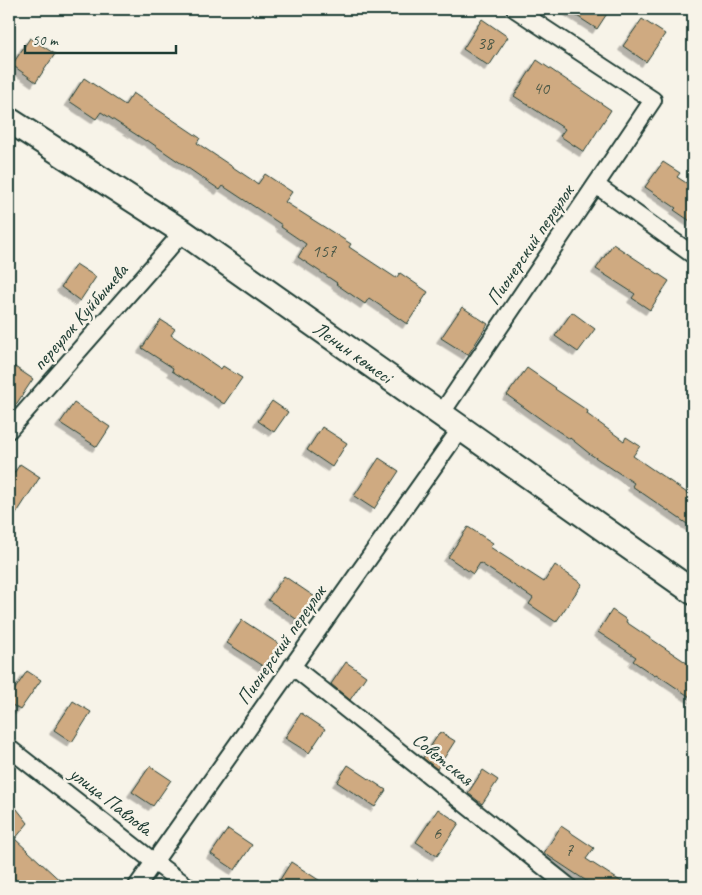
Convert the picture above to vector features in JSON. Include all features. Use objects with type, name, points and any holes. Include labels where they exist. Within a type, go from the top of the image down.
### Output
[{"type":"street","name":"Пионерский переулок","points":[[441,414],[653,100],[515,9]]},
{"type":"street","name":"Ленин көшесі","points":[[9,120],[183,232],[693,592]]},
{"type":"street","points":[[596,185],[693,255]]},
{"type":"street","name":"переулок Куйбышева","points":[[9,430],[183,232]]},
{"type":"street","name":"Пионерский переулок","points":[[137,886],[461,428]]},
{"type":"street","name":"Советская","points":[[292,666],[568,886]]},
{"type":"street","name":"улица Павлова","points":[[9,748],[187,886]]},
{"type":"building","points":[[566,9],[610,9],[597,29]]},
{"type":"building","points":[[482,19],[508,37],[489,66],[463,49]]},
{"type":"building","points":[[642,19],[665,34],[646,62],[623,46]]},
{"type":"building","points":[[30,38],[55,54],[36,82],[12,65]]},
{"type":"building","points":[[537,60],[611,110],[584,152],[560,136],[565,129],[514,96]]},
{"type":"building","points":[[84,78],[125,105],[133,93],[200,138],[197,143],[258,184],[265,174],[292,192],[285,202],[351,244],[349,247],[396,278],[400,273],[428,292],[407,324],[369,298],[365,304],[298,257],[306,244],[281,227],[282,225],[223,186],[220,190],[147,140],[101,112],[96,119],[69,101]]},
{"type":"building","points":[[663,162],[680,173],[677,177],[691,186],[693,182],[693,223],[674,210],[676,208],[645,187]]},
{"type":"building","points":[[613,244],[669,281],[650,310],[632,298],[635,294],[596,269]]},
{"type":"building","points":[[76,264],[96,277],[80,301],[61,287]]},
{"type":"building","points":[[462,307],[488,324],[468,355],[441,338]]},
{"type":"building","points":[[572,312],[595,329],[578,352],[555,336]]},
{"type":"building","points":[[161,320],[175,329],[171,335],[221,369],[223,366],[242,378],[224,404],[172,371],[173,368],[142,348]]},
{"type":"building","points":[[9,363],[33,379],[9,415]]},
{"type":"building","points":[[527,368],[588,411],[587,414],[624,441],[626,437],[640,446],[633,456],[693,497],[693,528],[632,486],[634,483],[507,395]]},
{"type":"building","points":[[272,401],[288,412],[274,432],[258,421]]},
{"type":"building","points":[[74,403],[110,427],[97,447],[60,423]]},
{"type":"building","points":[[322,427],[347,443],[332,467],[307,450]]},
{"type":"building","points":[[379,458],[399,471],[374,509],[354,496]]},
{"type":"building","points":[[20,464],[40,477],[9,525],[9,481]]},
{"type":"building","points":[[468,527],[493,543],[490,547],[544,582],[555,565],[582,584],[556,622],[529,604],[533,598],[480,563],[473,574],[448,557]]},
{"type":"building","points":[[284,576],[318,599],[302,623],[268,600]]},
{"type":"building","points":[[612,610],[627,620],[626,622],[693,667],[693,699],[633,661],[636,657],[598,632]]},
{"type":"building","points":[[242,620],[279,644],[264,667],[227,643]]},
{"type":"building","points":[[346,662],[366,676],[350,700],[331,684]]},
{"type":"building","points":[[27,671],[41,680],[20,710],[9,703],[9,698]]},
{"type":"building","points":[[73,701],[91,712],[72,742],[54,730]]},
{"type":"building","points":[[301,713],[325,729],[309,753],[285,738]]},
{"type":"building","points":[[440,732],[455,741],[437,769],[423,758]]},
{"type":"building","points":[[348,765],[386,790],[375,807],[337,782]]},
{"type":"building","points":[[150,766],[171,780],[153,806],[132,792]]},
{"type":"building","points":[[483,770],[498,780],[482,804],[468,793]]},
{"type":"building","points":[[9,799],[28,823],[15,839],[66,886],[20,886],[9,876]]},
{"type":"building","points":[[438,809],[459,823],[437,856],[416,842]]},
{"type":"building","points":[[561,826],[594,848],[586,859],[628,886],[594,886],[544,853]]},
{"type":"building","points":[[228,829],[252,845],[235,870],[211,854]]},
{"type":"building","points":[[291,862],[328,886],[276,886]]}]
